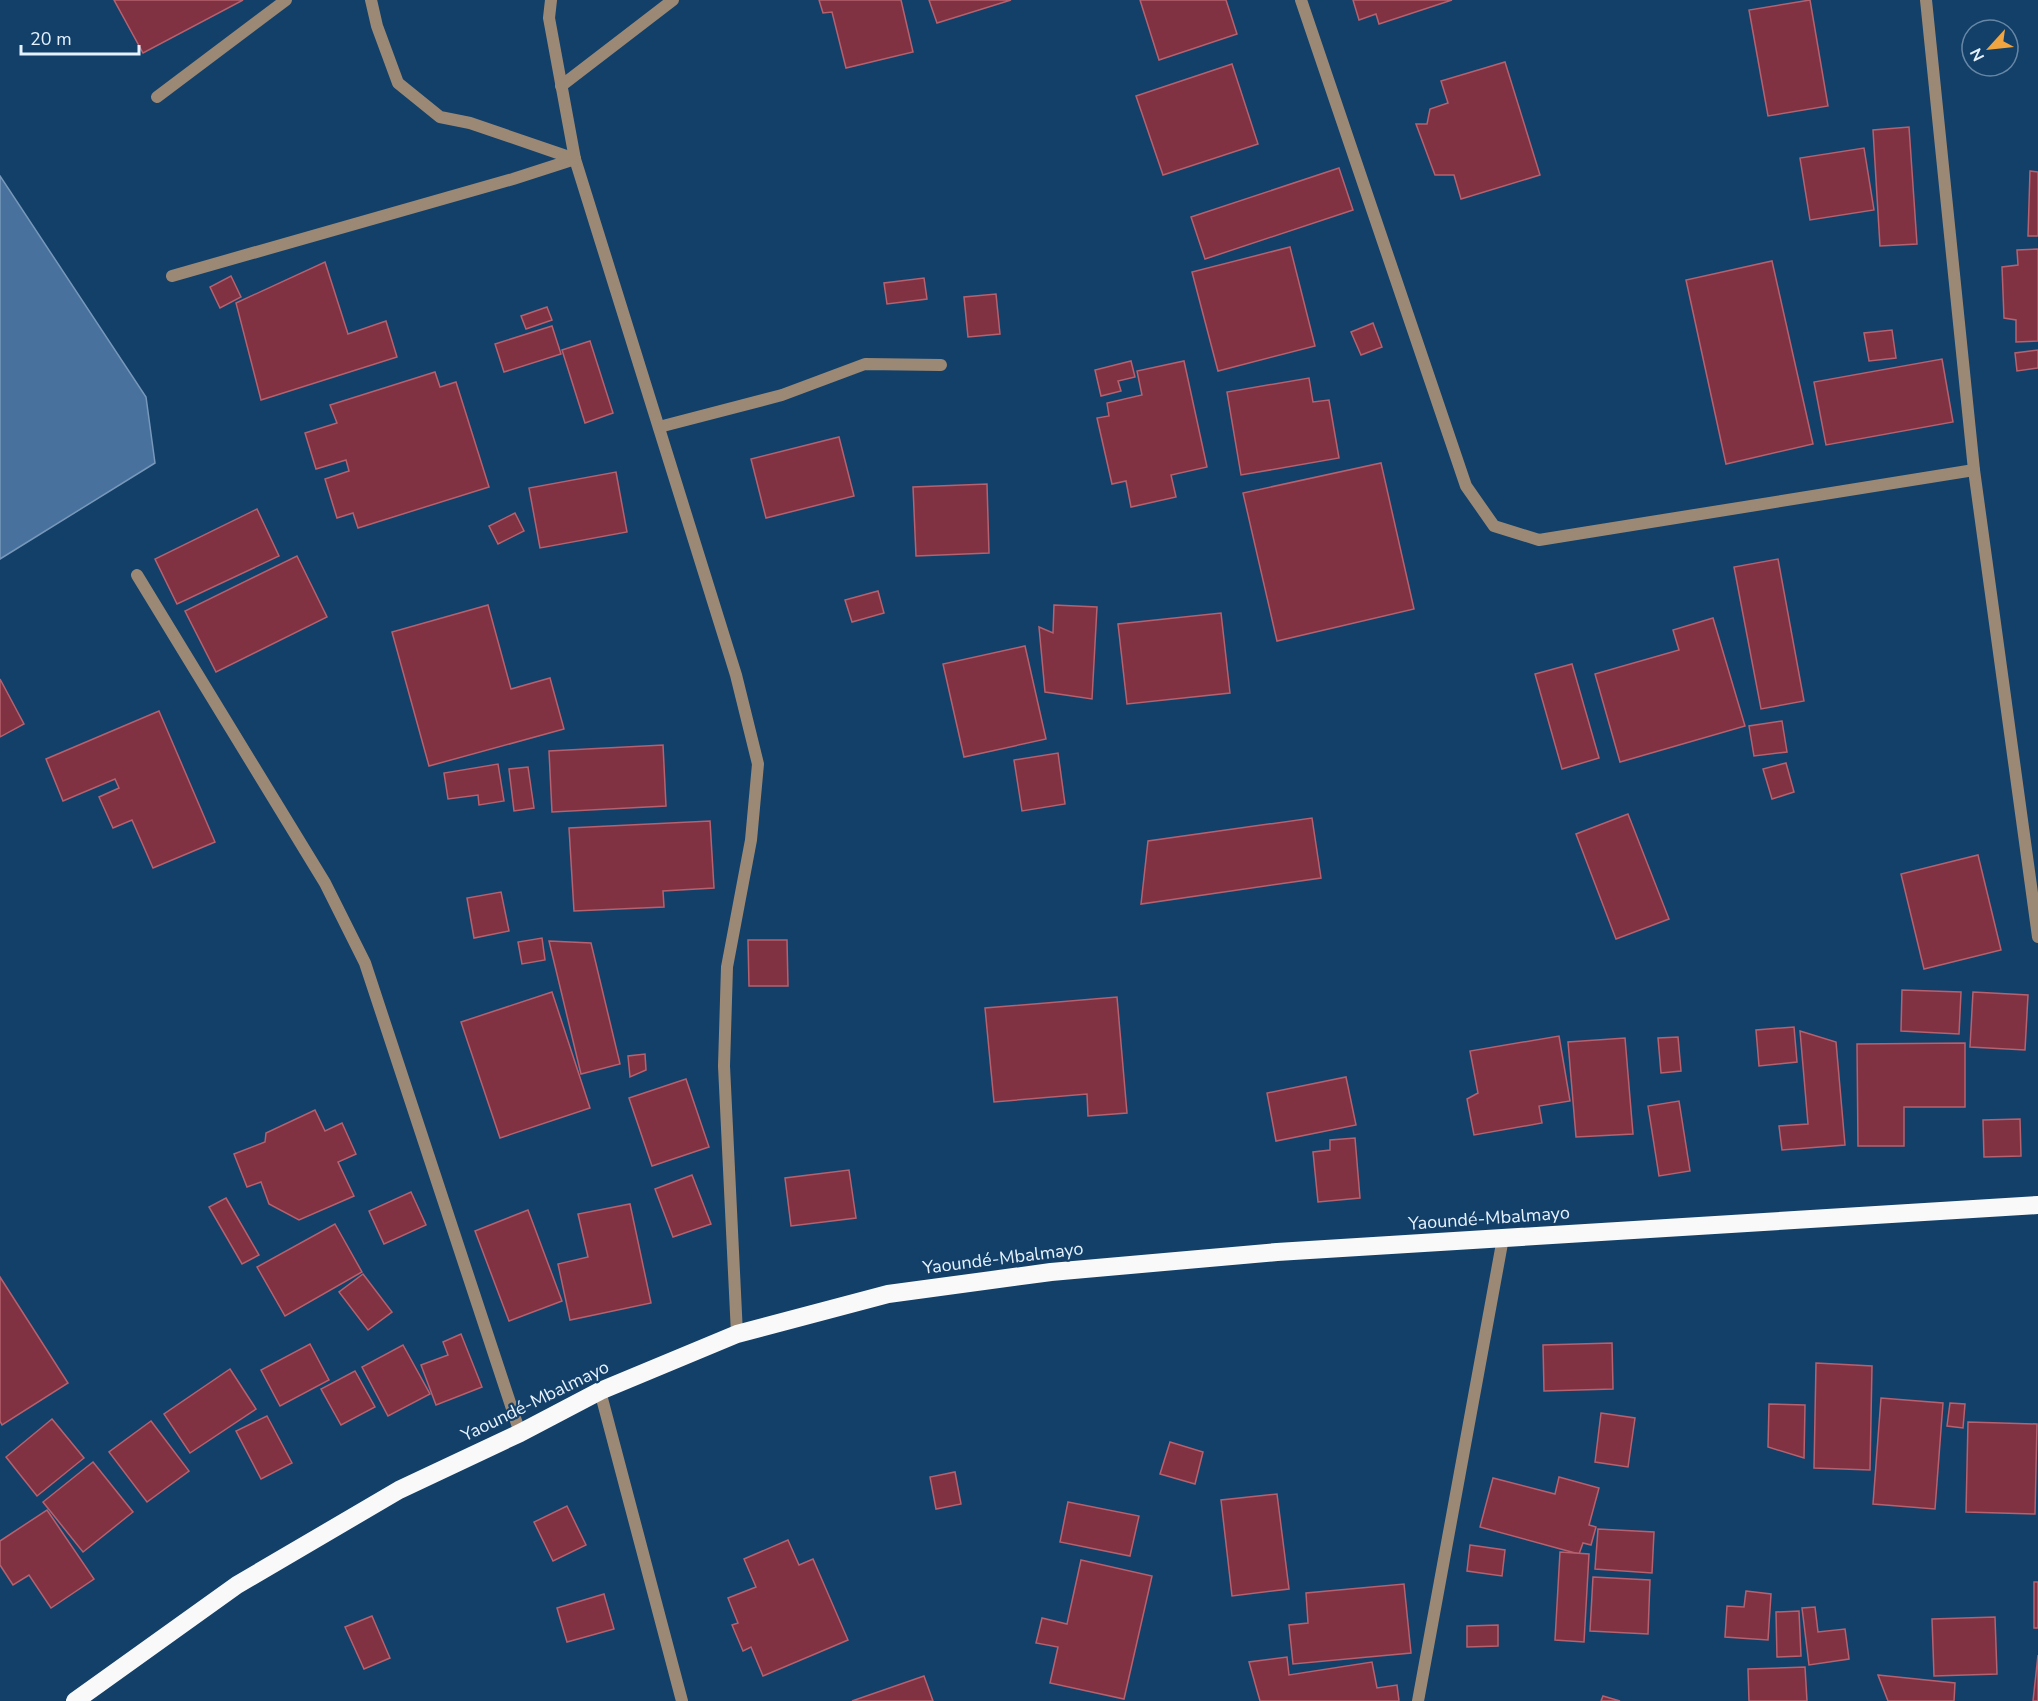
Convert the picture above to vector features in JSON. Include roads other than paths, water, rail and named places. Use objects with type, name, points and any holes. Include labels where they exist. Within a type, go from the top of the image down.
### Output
[{"type":"highway","name":"Yaoundé-Mbalmayo","points":[[75,1701],[237,1585],[399,1490],[520,1432],[600,1390],[737,1334],[888,1294],[1051,1272],[1277,1252],[2038,1205]]},
{"type":"street","points":[[157,98],[286,0]]},
{"type":"street","points":[[371,0],[377,26],[398,83],[440,117],[470,123],[575,159]]},
{"type":"street","points":[[551,0],[549,18],[575,159],[736,675],[758,764],[751,840],[727,967],[724,1066],[737,1334]]},
{"type":"street","points":[[561,86],[673,0]]},
{"type":"street","points":[[1301,0],[1466,486],[1494,526],[1539,540],[1974,470]]},
{"type":"street","points":[[1926,0],[1974,470],[2038,937]]},
{"type":"street","points":[[171,276],[513,179],[575,159]]},
{"type":"street","points":[[659,427],[782,395],[865,364],[941,365]]},
{"type":"street","points":[[137,575],[325,883],[365,963],[520,1432]]},
{"type":"street","points":[[1418,1701],[1503,1238]]},
{"type":"street","points":[[600,1390],[682,1701]]},
{"type":"water","points":[[0,176],[146,397],[155,463],[0,559]]}]
